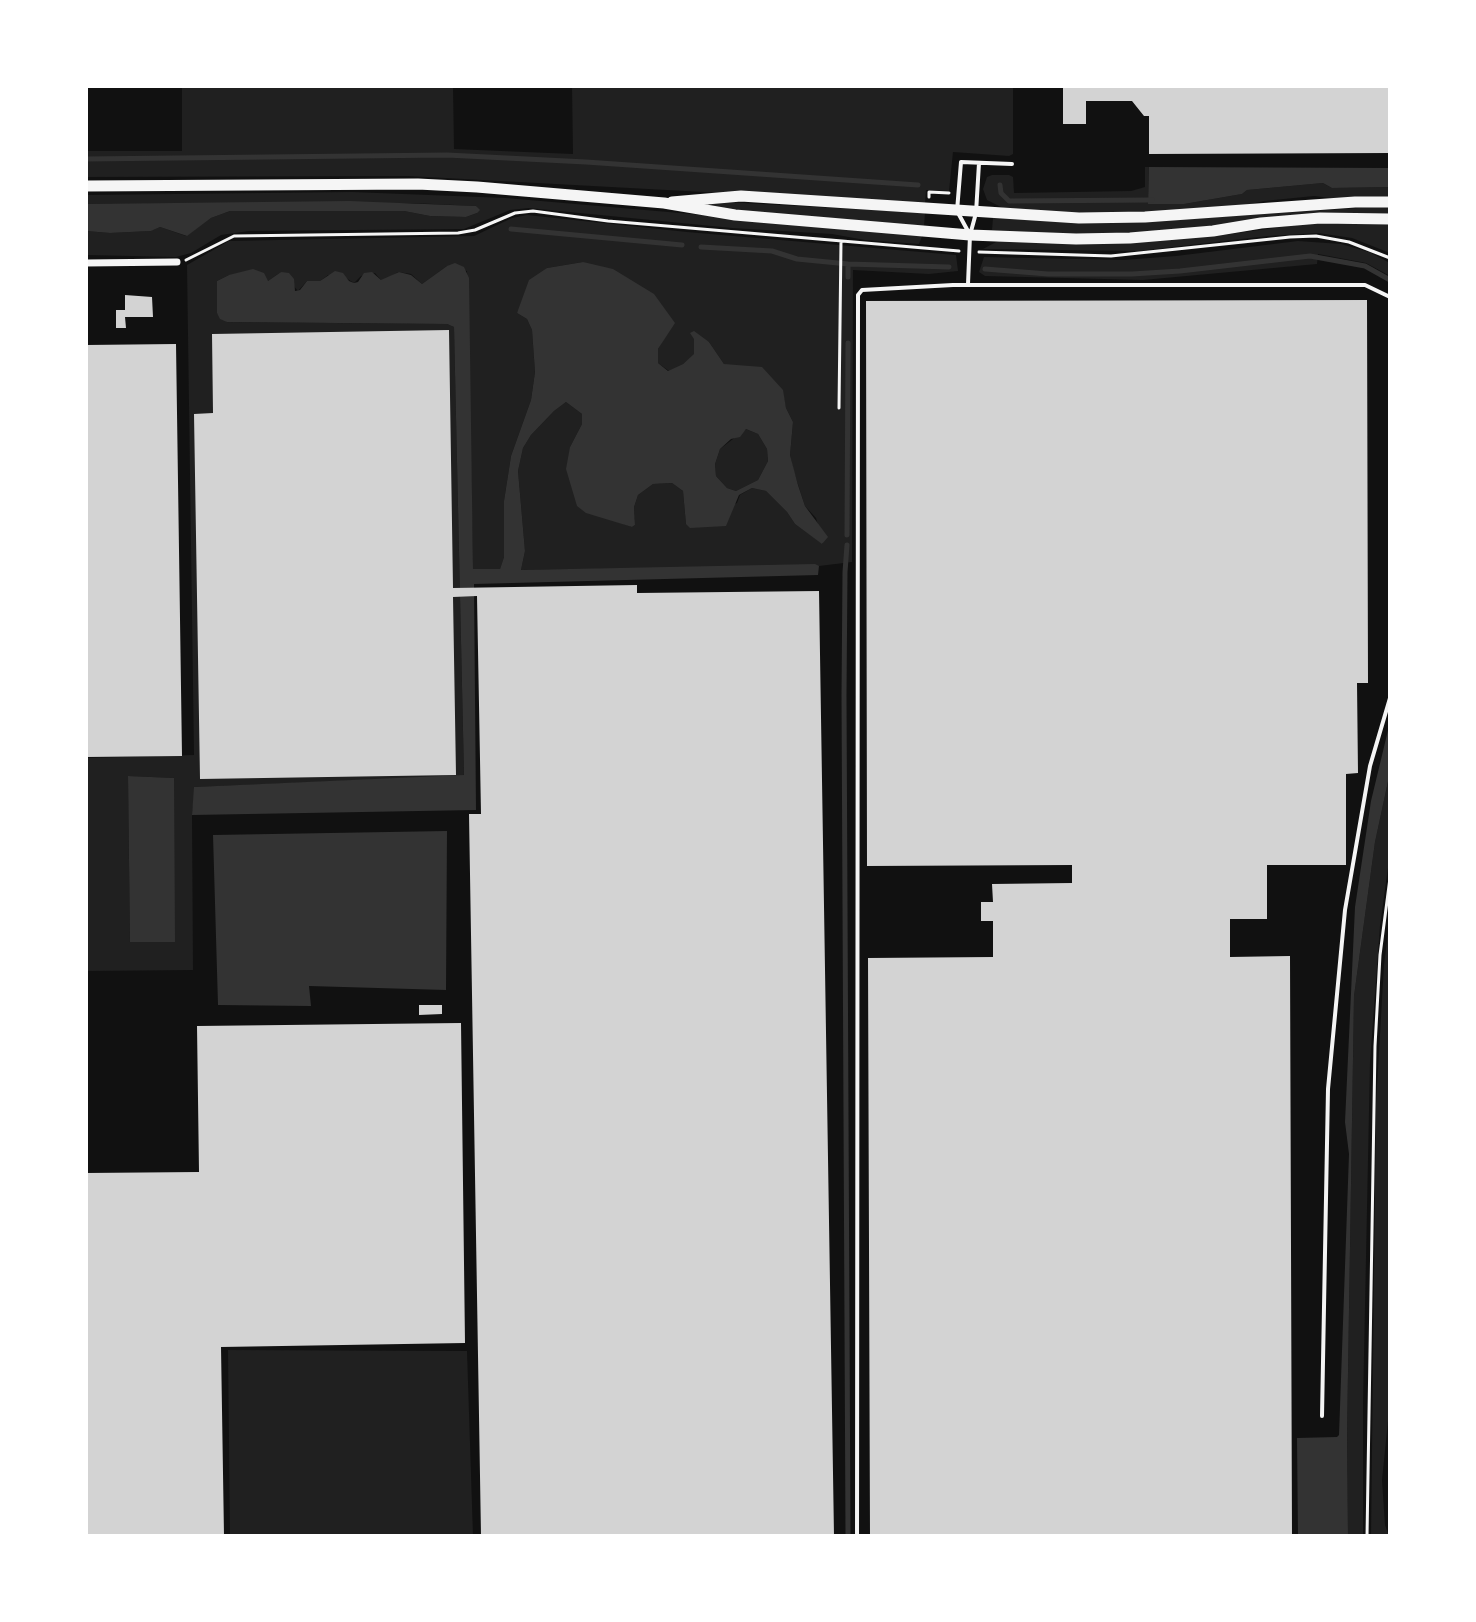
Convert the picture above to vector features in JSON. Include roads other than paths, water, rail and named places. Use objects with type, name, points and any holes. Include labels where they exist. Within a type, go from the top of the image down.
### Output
[{"type":"main road","points":[[86,186],[418,184],[664,203],[735,215],[970,235],[1130,238],[1320,218],[1390,219]]},
{"type":"main road","points":[[664,203],[741,196],[1079,218],[1390,202]]},
{"type":"street","points":[[86,263],[177,262]]},
{"type":"lane","points":[[970,235],[957,211],[961,162],[1012,164]]},
{"type":"lane","points":[[968,285],[970,235],[976,213],[979,163]]},
{"type":"lane","points":[[857,1536],[858,295],[862,290],[968,285],[1365,285],[1390,297]]},
{"type":"lane","points":[[1322,1416],[1328,1089],[1345,910],[1370,766],[1390,698]]},
{"type":"waterway","points":[[86,159],[447,155],[918,185]]},
{"type":"waterway","points":[[1000,185],[1001,193],[1009,201],[1152,200]]},
{"type":"waterway","points":[[511,229],[682,245]]},
{"type":"waterway","points":[[701,247],[772,251],[797,259],[848,264],[949,267]]},
{"type":"waterway","points":[[985,269],[1048,274],[1132,274],[1310,256],[1365,266],[1390,280]]},
{"type":"waterway","points":[[848,264],[848,277]]},
{"type":"waterway","points":[[847,535],[848,343]]},
{"type":"waterway","points":[[847,545],[844,695],[848,1536]]}]
